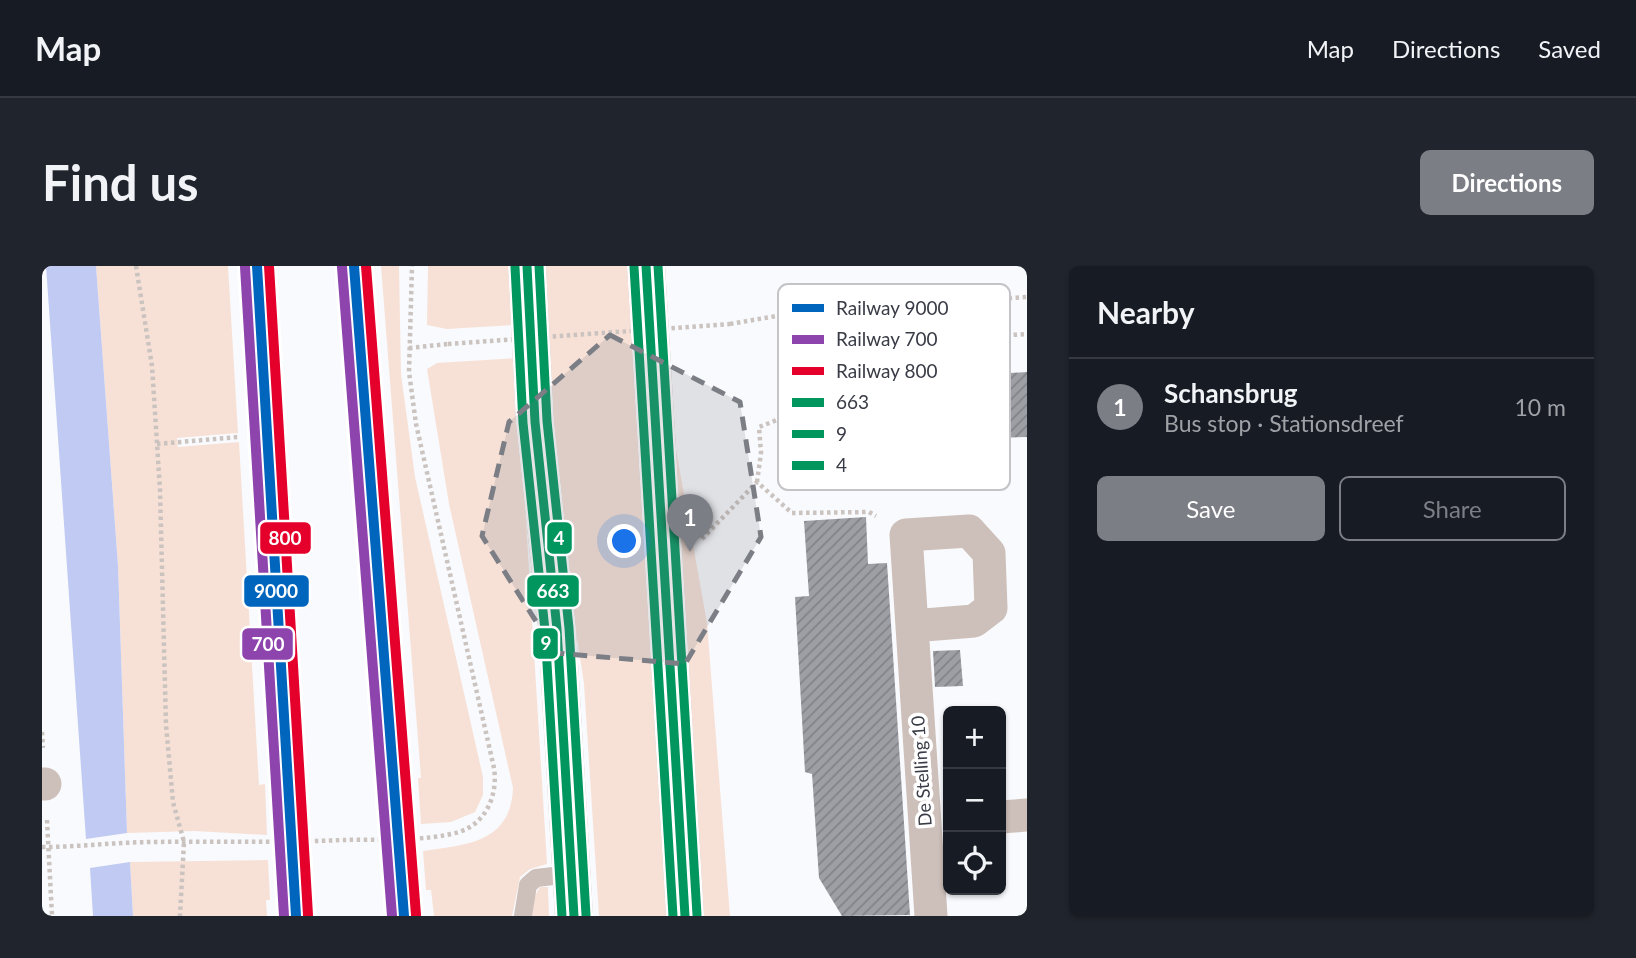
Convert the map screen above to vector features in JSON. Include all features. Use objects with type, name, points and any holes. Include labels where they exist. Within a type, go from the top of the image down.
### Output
[{"type":"main road","points":[[527,266],[535,422],[557,629],[574,916]]},
{"type":"main road","points":[[646,266],[684,916]]},
{"type":"street","points":[[906,536],[969,531],[989,553],[991,608],[974,621],[912,626]]},
{"type":"street","name":"De Stelling 10","points":[[906,536],[912,626],[936,821],[931,916]]},
{"type":"street","points":[[1006,817],[1027,815]]},
{"type":"lane","points":[[523,916],[528,885],[536,878],[571,874]]},
{"type":"path","points":[[136,266],[152,366],[166,725],[173,802],[184,842],[180,916]]},
{"type":"path","points":[[45,847],[153,842],[268,844],[425,836],[461,831],[485,815],[493,799],[496,781],[494,768],[416,424],[409,348],[412,266]]},
{"type":"path","points":[[409,348],[730,324],[778,316]]},
{"type":"path","points":[[699,542],[757,482],[761,453],[759,427],[778,420]]},
{"type":"path","points":[[157,444],[238,437]]},
{"type":"path","points":[[757,482],[792,513],[869,512],[906,536]]},
{"type":"path","points":[[42,732],[45,847],[52,916]]},
{"type":"highlighted area","points":[[610,335],[740,402],[761,537],[685,664],[556,653],[482,536],[509,422]]},
{"type":"shaded area","points":[[96,266],[228,266],[238,433],[177,438],[178,447],[239,442],[259,785],[265,784],[267,835],[195,831],[127,833],[118,566]]},
{"type":"shaded area","points":[[381,266],[399,266],[401,374],[415,477],[483,777],[483,795],[475,812],[451,822],[421,824],[418,778],[421,778]]},
{"type":"shaded area","points":[[428,266],[510,266],[514,325],[447,329],[427,325]]},
{"type":"shaded area","points":[[538,266],[635,266],[673,916],[599,916],[584,684],[554,483]]},
{"type":"shaded area","points":[[516,358],[547,864],[530,869],[520,877],[512,916],[434,916],[431,890],[426,890],[423,851],[470,843],[495,831],[510,806],[513,788],[449,504],[427,369],[437,363]]},
{"type":"shaded area","points":[[662,371],[707,623],[730,916],[696,916]]},
{"type":"shaded area","points":[[268,860],[270,900],[266,900],[267,916],[133,916],[130,862]]},
{"type":"shaded area","points":[[540,887],[548,887],[549,916],[532,916],[535,896]]},
{"type":"water","points":[[46,266],[96,266],[118,566],[127,833],[86,839]]},
{"type":"water","points":[[130,862],[133,916],[93,916],[90,868]]},
{"type":"building","points":[[1027,372],[1027,437],[1010,438],[1010,373]]},
{"type":"building","points":[[866,517],[868,564],[887,563],[910,915],[842,916],[819,878],[812,774],[805,772],[795,597],[809,596],[804,521]]},
{"type":"building","points":[[960,650],[963,686],[935,687],[933,651]]},
{"type":"rail line","name":"9000","points":[[257,266],[296,916]]},
{"type":"rail line","name":"800","points":[[269,266],[308,915]]},
{"type":"rail line","name":"9000","points":[[354,266],[404,916]]},
{"type":"rail line","name":"800","points":[[366,266],[416,915]]},
{"type":"rail line","name":"700","points":[[245,267],[284,916]]},
{"type":"rail line","name":"700","points":[[342,267],[392,916]]},
{"type":"transit line","name":"663","points":[[527,266],[535,422],[557,629],[574,916]]},
{"type":"transit line","name":"4","points":[[539,266],[547,421],[569,628],[586,915]]},
{"type":"transit line","name":"663","points":[[646,266],[685,916]]},
{"type":"transit line","name":"4","points":[[658,266],[697,915]]},
{"type":"transit line","name":"9","points":[[515,267],[523,423],[545,630],[562,916]]},
{"type":"transit line","name":"9","points":[[634,267],[673,916]]},
{"type":"place","name":"Schansbrug","points":[[690,552]]}]
